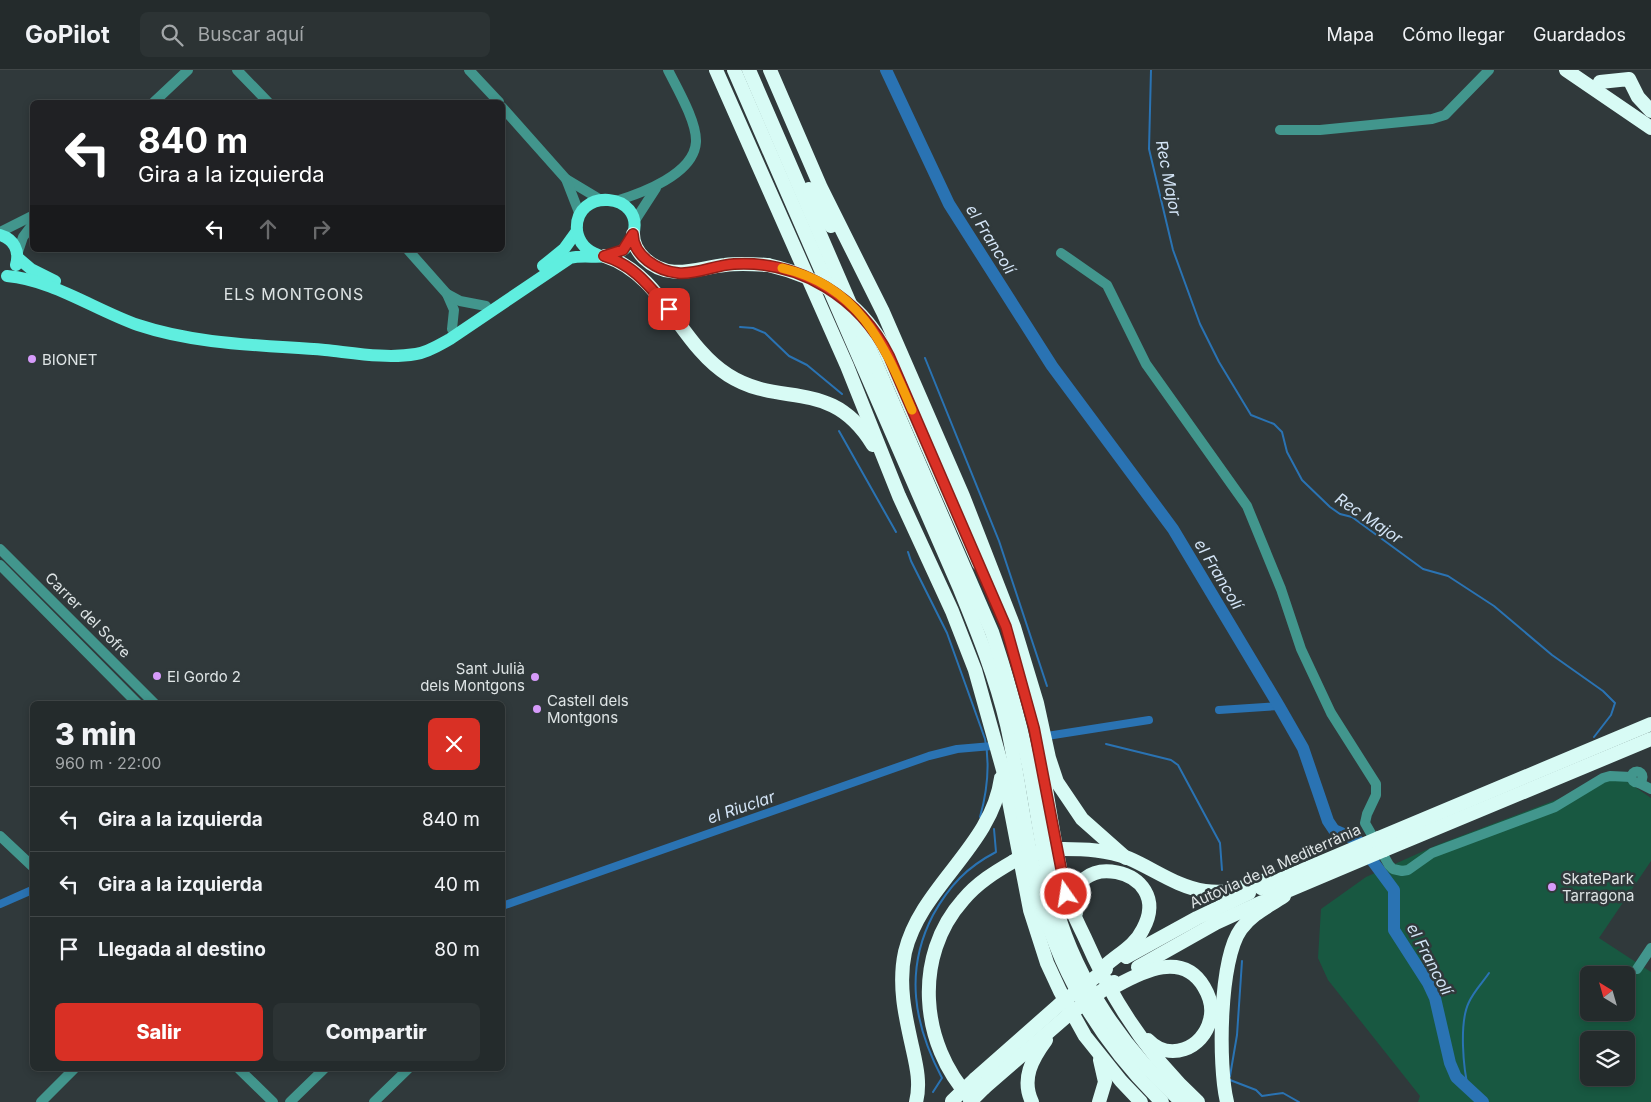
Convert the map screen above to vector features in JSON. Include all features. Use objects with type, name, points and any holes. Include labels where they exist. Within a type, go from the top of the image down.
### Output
[{"type":"highway","points":[[718,70],[790,241],[847,366],[899,496],[970,655],[985,701],[1003,770],[1027,894],[1041,946],[1060,991],[1094,1048],[1105,1076],[1104,1088],[1099,1102]]},
{"type":"highway","points":[[734,70],[973,621],[997,688],[1014,757],[1040,898],[1058,949],[1071,979],[1100,1029],[1118,1054],[1162,1102]]},
{"type":"highway","points":[[748,70],[789,160],[992,632],[1020,726],[1056,907],[1080,969],[1136,1055],[1182,1102]]},
{"type":"highway","points":[[770,70],[854,257],[883,312],[963,496],[1022,652],[1057,782],[1082,819],[1126,858]]},
{"type":"highway","points":[[1566,70],[1651,128]]},
{"type":"highway","points":[[1582,70],[1651,117]]},
{"type":"highway","points":[[1600,82],[1629,79],[1638,97],[1651,111]]},
{"type":"highway","points":[[789,160],[801,174],[825,217],[854,257]]},
{"type":"highway","points":[[633,228],[634,244],[644,258],[659,268],[674,273],[686,273],[735,264],[768,265],[800,274],[834,291],[861,314],[882,343],[1006,627]]},
{"type":"highway","points":[[602,256],[618,261],[636,272],[669,309],[704,354],[729,376],[757,388],[814,398],[845,413],[870,441],[899,496]]},
{"type":"highway","points":[[847,366],[859,384],[898,460],[908,471]]},
{"type":"highway","points":[[996,585],[1033,720],[1066,894],[1104,980],[1122,1009],[1151,1052],[1198,1102]]},
{"type":"highway","name":"Autovia de la Mediterrània","points":[[951,1101],[979,1083],[1062,1014],[1102,970],[1176,929],[1265,893],[1292,890],[1382,844],[1651,724]]},
{"type":"highway","name":"Autovia de la Mediterrània","points":[[970,1102],[979,1083],[1062,1014],[1099,998],[1115,984],[1164,951],[1265,893],[1286,876],[1382,844],[1651,738]]},
{"type":"highway","points":[[916,1102],[918,1088],[917,1067],[902,993],[906,952],[922,913],[994,808],[1003,770]]},
{"type":"highway","points":[[974,1102],[949,1070],[937,1046],[930,1018],[930,974],[938,942],[952,915],[962,901],[987,878],[1014,861],[1037,853],[1063,849],[1093,850],[1126,858],[1175,882],[1196,889],[1265,893],[1258,911],[1241,930],[1228,960],[1222,1057],[1223,1084],[1227,1102]]},
{"type":"highway","points":[[1078,924],[1075,907],[1076,895],[1082,883],[1093,874],[1104,870],[1123,872],[1134,879],[1143,889],[1148,909],[1143,930],[1127,949],[1102,970]]},
{"type":"highway","points":[[1115,984],[1155,968],[1172,966],[1197,978],[1202,985],[1211,1010],[1207,1028],[1201,1037],[1187,1048],[1171,1052],[1156,1047],[1150,1042],[1122,1009]]},
{"type":"highway","points":[[1032,1102],[1027,1083],[1030,1065],[1062,1014]]},
{"type":"highway","points":[[1094,1048],[1141,1102]]},
{"type":"main road","points":[[0,233],[10,240],[23,264],[112,307],[149,321],[191,331],[397,348],[425,344],[452,329],[564,250],[577,231],[580,215],[590,204],[601,200],[616,201],[628,209],[633,228],[623,250],[602,256],[580,255],[570,258],[450,339],[434,348],[406,355],[238,343],[177,336],[114,316],[42,284],[20,277],[4,278]]},
{"type":"main road","points":[[577,231],[583,245],[602,256]]},
{"type":"main road","points":[[4,278],[15,268],[18,255]]},
{"type":"street","points":[[156,100],[188,70]]},
{"type":"street","points":[[238,70],[266,100]]},
{"type":"street","points":[[470,70],[497,100]]},
{"type":"street","points":[[616,201],[646,191],[688,162],[693,155],[696,141],[694,127],[668,70]]},
{"type":"street","points":[[1280,130],[1320,130],[1432,119],[1445,115],[1489,70]]},
{"type":"street","points":[[505,110],[566,179],[601,200]]},
{"type":"street","points":[[566,179],[580,215]]},
{"type":"street","points":[[633,228],[648,197],[659,183]]},
{"type":"street","points":[[0,233],[30,217]]},
{"type":"street","points":[[18,255],[23,237],[30,228]]},
{"type":"street","points":[[410,252],[446,294],[454,310],[452,329]]},
{"type":"street","points":[[1061,253],[1107,285],[1146,364],[1247,506],[1281,589],[1300,649],[1330,713],[1376,784],[1376,795],[1366,823],[1386,861],[1393,869],[1408,870],[1432,854],[1555,807],[1603,778],[1610,776],[1641,778],[1651,789]]},
{"type":"street","points":[[446,294],[460,301],[486,306]]},
{"type":"street","name":"Carrer del Sofre","points":[[0,549],[152,701]]},
{"type":"street","name":"Carrer del Sofre","points":[[0,565],[135,701]]},
{"type":"street","points":[[0,836],[30,864]]},
{"type":"street","points":[[1637,969],[1651,948]]},
{"type":"street","points":[[41,1102],[72,1071]]},
{"type":"street","points":[[242,1071],[273,1102]]},
{"type":"street","points":[[290,1102],[322,1071]]},
{"type":"street","points":[[374,1102],[406,1071]]},
{"type":"green space","points":[[1619,776],[1651,798],[1651,861],[1599,938],[1651,972],[1651,1102],[1418,1102],[1420,1096],[1328,980],[1318,958],[1321,909],[1366,877],[1437,845]]},
{"type":"waterway","name":"el Francolí","points":[[886,70],[949,204],[1052,366],[1173,529],[1279,706],[1303,748],[1328,821],[1334,830],[1357,840],[1394,890],[1394,930],[1428,983],[1435,998],[1450,1063],[1456,1077],[1483,1102]]},
{"type":"waterway","name":"Rec Major","points":[[1151,70],[1149,149],[1173,250],[1200,324],[1219,362],[1251,415],[1274,424],[1282,432],[1287,452],[1302,480],[1330,507],[1340,514],[1352,517],[1423,569],[1448,576],[1494,606],[1552,655],[1603,691],[1615,703],[1611,715],[1594,737]]},
{"type":"waterway","points":[[740,327],[753,328],[765,333],[789,356],[807,365],[842,394]]},
{"type":"waterway","points":[[925,358],[999,541],[1047,686]]},
{"type":"waterway","points":[[839,431],[896,532]]},
{"type":"waterway","points":[[908,552],[947,633],[985,739],[987,778],[980,817]]},
{"type":"waterway","name":"el Riuclar","points":[[1219,710],[1279,706]]},
{"type":"waterway","name":"el Riuclar","points":[[1047,736],[1149,720]]},
{"type":"waterway","points":[[1106,744],[1171,760],[1178,765],[1220,843],[1222,870]]},
{"type":"waterway","name":"el Riuclar","points":[[505,905],[929,756],[957,749],[992,746]]},
{"type":"waterway","points":[[933,1092],[942,1078],[932,1058],[919,1018],[916,998],[918,957],[933,915],[952,886],[976,864],[996,852],[994,829]]},
{"type":"waterway","name":"el Riuclar","points":[[0,904],[30,891]]},
{"type":"waterway","points":[[1230,1076],[1237,1035],[1242,961]]},
{"type":"waterway","name":"Rec Major","points":[[1469,1091],[1464,1058],[1464,1021],[1471,998],[1489,973]]},
{"type":"waterway","points":[[1230,1080],[1256,1090],[1262,1096],[1283,1093],[1299,1102]]},
{"type":"slow traffic","points":[[782,268],[824,285],[861,314],[878,336],[885,349],[912,410]]},
{"type":"place","name":"BIONET","points":[[32,359]]},
{"type":"place","name":"El Gordo 2","points":[[157,676]]},
{"type":"place","name":"Sant Julià dels Montgons","points":[[535,677]]},
{"type":"place","name":"Castell dels Montgons","points":[[537,709]]},
{"type":"place","name":"SkatePark Tarragona","points":[[1552,887]]},
{"type":"district","name":"ELS MONTGONS","points":[[294,294]]},
{"type":"route","points":[[669,309],[636,272],[626,264],[604,256],[616,254],[627,247],[633,234],[634,244],[644,258],[659,268],[674,273],[686,273],[735,264],[768,265],[786,269],[816,281],[834,291],[861,314],[878,336],[889,356],[1006,627],[1029,703],[1066,894]]}]
